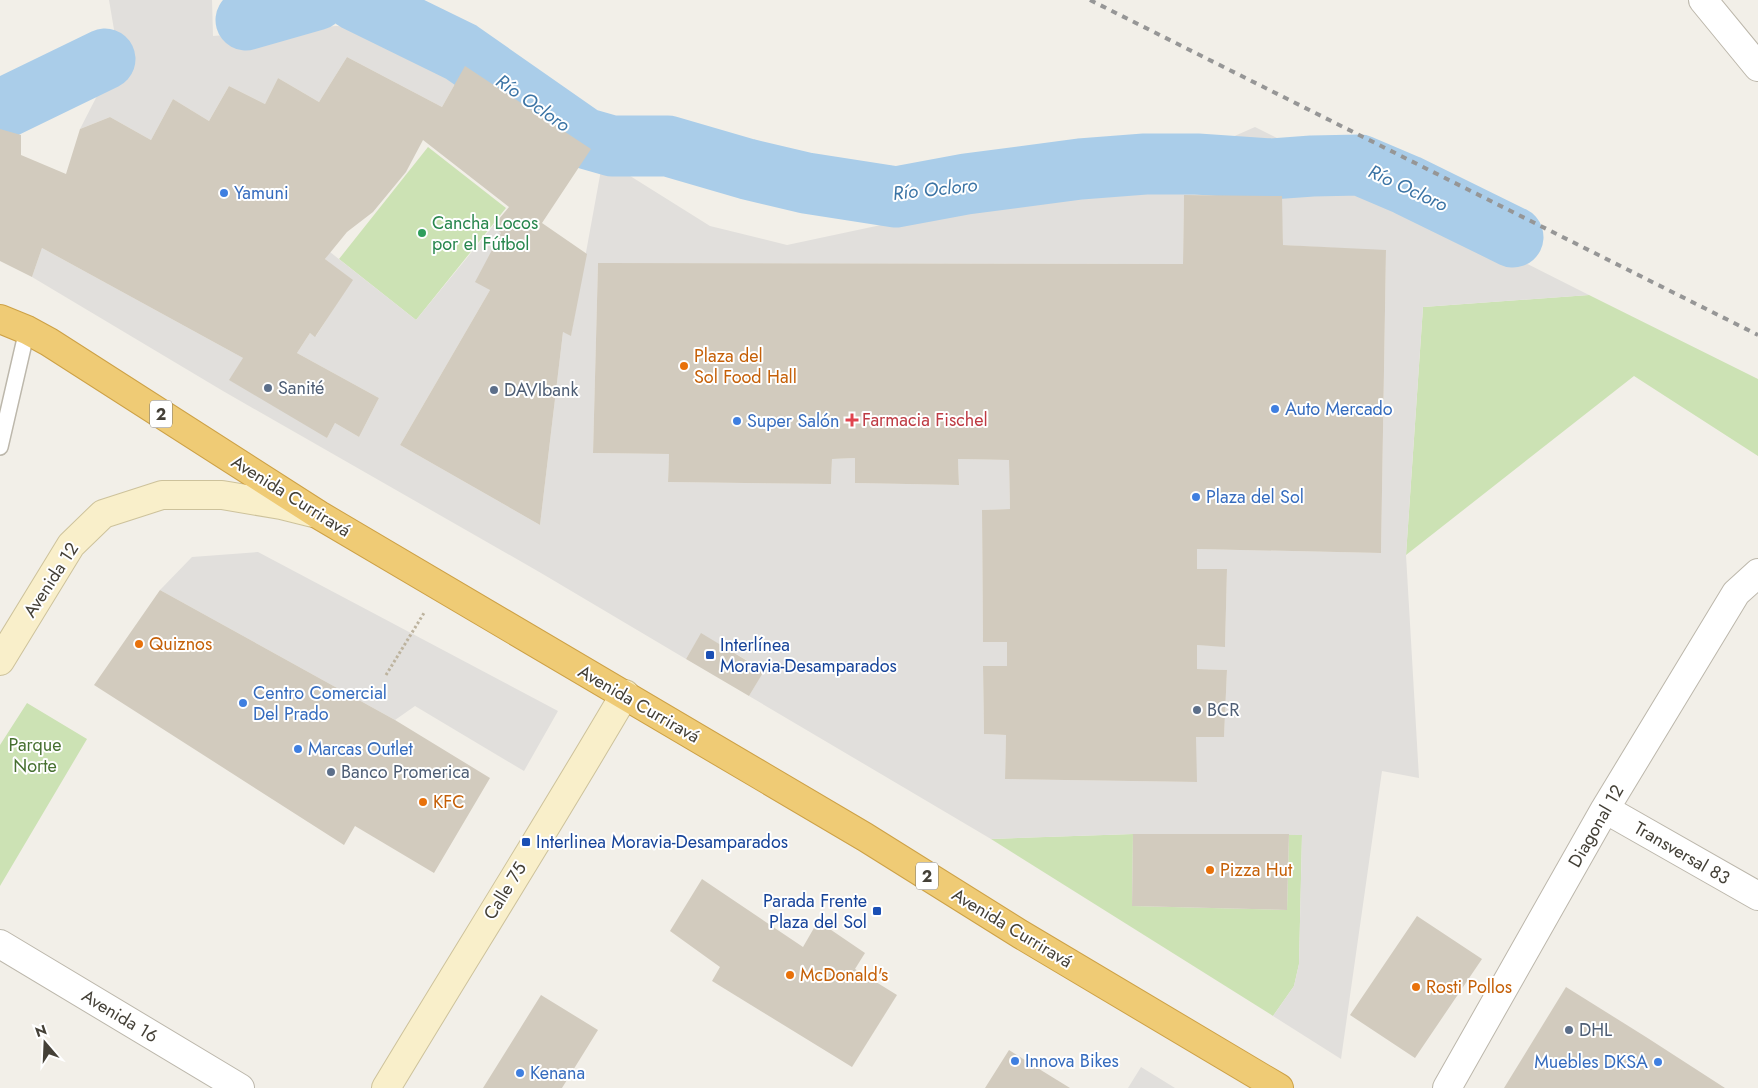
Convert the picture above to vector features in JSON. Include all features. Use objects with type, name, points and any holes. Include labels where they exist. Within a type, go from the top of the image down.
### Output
[{"type":"highway","name":"Avenida Curriravá","points":[[0,318],[27,330],[319,515],[865,837],[1028,939],[1279,1088]]},
{"type":"street","points":[[1703,0],[1758,67]]},
{"type":"street","name":"Avenida 12","points":[[0,661],[71,545],[103,514],[162,495],[222,495],[281,505],[319,515]]},
{"type":"street","name":"Diagonal 12","points":[[1447,1088],[1606,808],[1736,593],[1758,574]]},
{"type":"street","name":"Calle 75","points":[[386,1088],[507,887],[574,781],[625,694]]},
{"type":"street","name":"Transversal 83","points":[[1606,808],[1758,896]]},
{"type":"street","name":"Avenida 16","points":[[0,944],[240,1088]]},
{"type":"lane","points":[[0,447],[27,330]]},
{"type":"path","points":[[386,675],[440,586]]},
{"type":"green space","name":"Cancha Locos por el Fútbol","points":[[428,147],[506,208],[416,320],[339,259]]},
{"type":"green space","points":[[1589,295],[1758,379],[1758,456],[1634,376],[1406,555],[1423,307]]},
{"type":"green space","name":"Parque Norte","points":[[27,703],[87,739],[0,886],[0,745]]},
{"type":"green space","points":[[1133,834],[1132,906],[1287,910],[1289,834],[1302,835],[1299,964],[1294,986],[1273,1016],[991,839]]},
{"type":"shaded area","points":[[109,0],[212,0],[213,36],[336,26],[393,29],[465,66],[442,107],[347,57],[319,102],[278,78],[265,104],[229,86],[209,121],[173,99],[151,140],[110,117],[80,129],[100,90],[122,77]]},
{"type":"shaded area","points":[[1255,127],[1589,295],[1423,307],[1406,555],[1419,778],[1382,771],[1341,1059],[1273,1016],[1294,986],[1299,964],[1302,835],[1133,834],[991,839],[749,696],[764,670],[701,634],[686,659],[541,573],[223,391],[32,277],[42,248],[243,358],[327,438],[335,423],[359,437],[379,398],[297,353],[310,333],[316,336],[352,280],[325,259],[330,252],[416,320],[493,226],[501,233],[490,290],[400,445],[540,525],[563,332],[571,335],[603,159],[710,226],[787,245],[914,218],[1026,188],[1162,168]],"holes":[[[1184,195],[1281,196],[1283,245],[1386,251],[1381,553],[1197,549],[1197,569],[1227,569],[1225,646],[1197,645],[1197,669],[1227,670],[1224,736],[1196,737],[1196,782],[1005,779],[1006,735],[984,734],[983,666],[1007,666],[1007,642],[983,641],[982,510],[1010,509],[1009,460],[958,459],[959,485],[855,483],[855,458],[832,459],[831,484],[668,482],[669,454],[593,453],[598,263],[1183,264]]]},
{"type":"shaded area","points":[[258,552],[558,711],[524,771],[415,706],[395,720],[160,590],[192,557]]},
{"type":"shaded area","points":[[1141,1067],[1175,1088],[1128,1088]]},
{"type":"building","points":[[347,57],[442,107],[465,66],[591,149],[542,223],[587,254],[571,336],[563,332],[540,525],[400,445],[490,290],[475,282],[501,233],[493,226],[509,207],[423,140],[406,172],[373,212],[347,232],[325,259],[353,280],[315,337],[310,333],[297,353],[379,398],[359,437],[335,423],[327,438],[229,380],[243,358],[42,248],[32,277],[0,261],[0,129],[21,135],[21,155],[66,174],[80,129],[110,117],[151,140],[173,99],[209,121],[229,86],[265,104],[278,78],[319,102]]},
{"type":"building","name":"Plaza del Sol","points":[[1184,195],[1282,196],[1283,245],[1386,250],[1381,553],[1197,549],[1197,569],[1227,569],[1225,647],[1197,645],[1197,669],[1227,670],[1224,737],[1196,737],[1197,782],[1005,779],[1006,735],[984,734],[983,666],[1007,666],[1007,642],[983,642],[982,510],[1010,509],[1009,460],[958,459],[959,485],[855,483],[855,458],[832,459],[831,484],[668,482],[669,454],[593,453],[598,263],[1183,264]]},
{"type":"building","name":"Centro Comercial Del Prado","points":[[160,590],[395,720],[490,778],[434,873],[355,826],[344,845],[94,685]]},
{"type":"building","points":[[701,633],[764,671],[749,696],[686,659]]},
{"type":"building","name":"Pizza Hut","points":[[1133,834],[1289,834],[1287,910],[1132,906]]},
{"type":"building","name":"McDonald's","points":[[702,879],[803,947],[818,921],[865,953],[855,969],[897,995],[852,1067],[712,981],[720,967],[670,931]]},
{"type":"building","name":"Rosti Pollos","points":[[1417,916],[1482,959],[1415,1058],[1350,1015]]},
{"type":"building","points":[[1566,987],[1646,1037],[1725,1088],[1504,1088]]},
{"type":"building","points":[[541,995],[598,1030],[562,1088],[483,1088]]},
{"type":"building","name":"Innova Bikes","points":[[1009,1050],[1044,1072],[1070,1088],[985,1088]]},
{"type":"waterway","name":"Río Ocloro","points":[[246,20],[316,0]]},
{"type":"waterway","name":"Río Ocloro","points":[[355,0],[461,52],[584,138],[612,146],[668,146],[747,169],[806,183],[896,197],[966,184],[1080,169],[1145,164],[1197,164],[1270,169],[1360,165],[1407,185],[1513,237]]},
{"type":"waterway","name":"Río Ocloro","points":[[0,110],[105,59]]},
{"type":"railway","points":[[1090,0],[1758,335]]},
{"type":"place","name":"Yamuni","points":[[224,193]]},
{"type":"place","name":"Cancha Locos por el Fútbol","points":[[422,233]]},
{"type":"place","name":"Plaza del Sol Food Hall","points":[[684,366]]},
{"type":"place","name":"Sanité","points":[[268,388]]},
{"type":"place","name":"DAVIbank","points":[[494,390]]},
{"type":"place","name":"Auto Mercado","points":[[1275,409]]},
{"type":"place","name":"Farmacia Fischel","points":[[852,420]]},
{"type":"place","name":"Super Salón","points":[[737,421]]},
{"type":"place","name":"Plaza del Sol","points":[[1196,497]]},
{"type":"place","name":"Quiznos","points":[[139,644]]},
{"type":"place","name":"Interlínea Moravia-Desamparados","points":[[710,655]]},
{"type":"place","name":"Centro Comercial Del Prado","points":[[243,703]]},
{"type":"place","name":"BCR","points":[[1197,710]]},
{"type":"place","name":"Marcas Outlet","points":[[298,749]]},
{"type":"place","name":"Banco Promerica","points":[[331,772]]},
{"type":"place","name":"KFC","points":[[423,802]]},
{"type":"place","name":"Interlinea Moravia-Desamparados","points":[[526,842]]},
{"type":"place","name":"Pizza Hut","points":[[1210,870]]},
{"type":"place","name":"Parada Frente Plaza del Sol","points":[[877,911]]},
{"type":"place","name":"McDonald's","points":[[790,975]]},
{"type":"place","name":"Rosti Pollos","points":[[1416,987]]},
{"type":"place","name":"DHL","points":[[1569,1030]]},
{"type":"place","name":"Innova Bikes","points":[[1015,1061]]},
{"type":"place","name":"Muebles DKSA","points":[[1658,1062]]},
{"type":"place","name":"Kenana","points":[[520,1073]]}]
